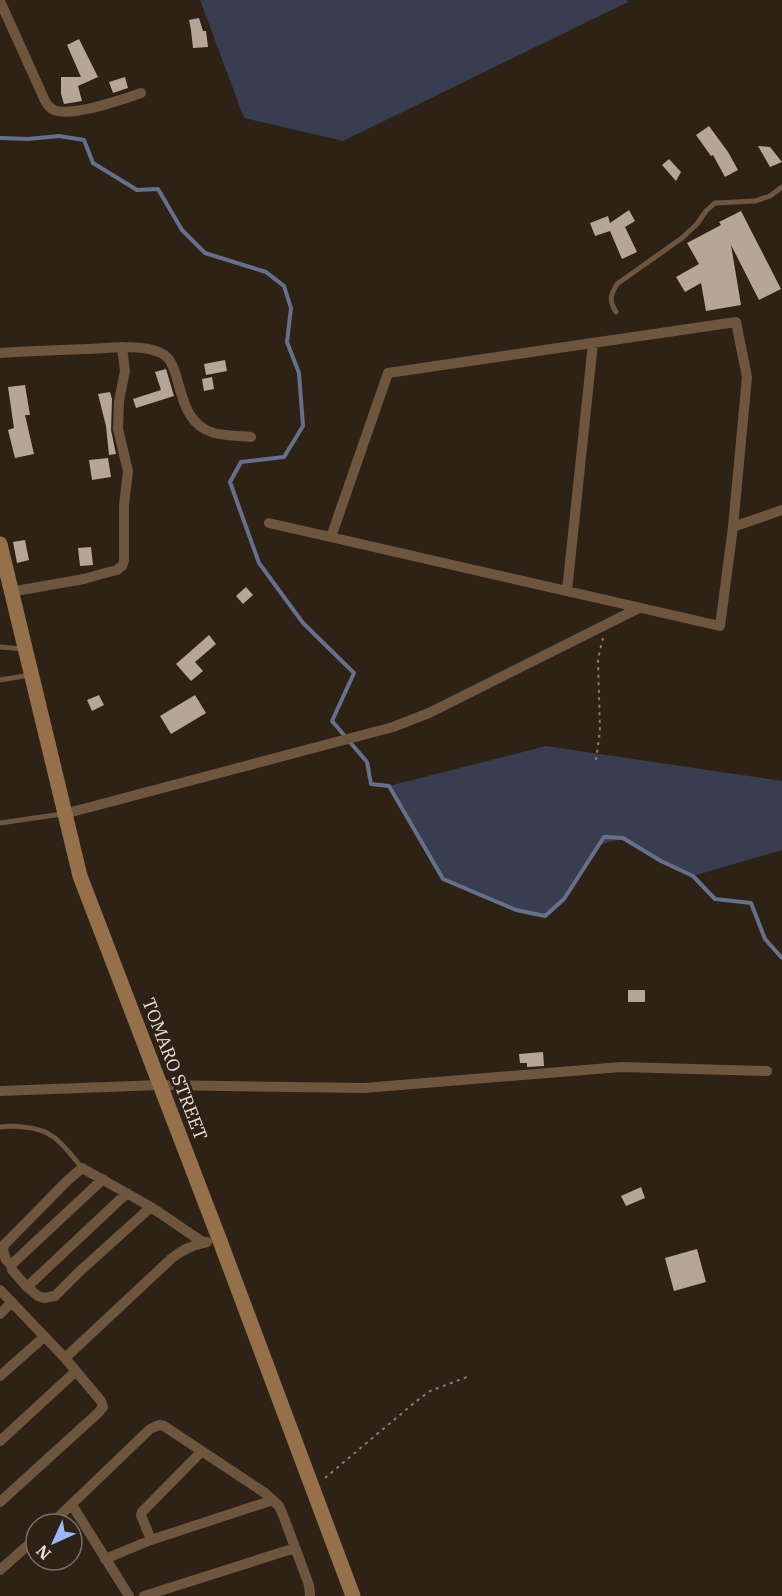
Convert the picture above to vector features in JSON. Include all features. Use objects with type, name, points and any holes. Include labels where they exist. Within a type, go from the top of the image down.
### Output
[{"type":"street","points":[[0,1],[46,103],[52,109],[70,112],[94,108],[141,93]]},
{"type":"street","points":[[269,523],[720,626],[733,527],[747,377],[736,322],[387,373],[331,537]]},
{"type":"street","points":[[567,591],[593,343]]},
{"type":"street","points":[[0,352],[122,348],[160,352],[172,364],[189,414],[200,426],[214,433],[251,437]]},
{"type":"street","points":[[10,592],[84,579],[117,570],[122,566],[124,561],[124,504],[128,471],[118,429],[119,401],[125,371],[122,348]]},
{"type":"street","points":[[733,527],[782,510]]},
{"type":"street","name":"TOMARO STREET","points":[[0,544],[80,876],[220,1241],[352,1596]]},
{"type":"street","points":[[64,814],[393,727],[429,713],[639,608]]},
{"type":"street","points":[[0,1091],[160,1085],[364,1088],[621,1067],[767,1071]]},
{"type":"street","points":[[151,1207],[55,1296],[44,1298],[38,1296],[12,1270],[5,1257],[4,1245],[67,1180],[82,1168],[151,1207],[204,1243]]},
{"type":"street","points":[[10,1265],[103,1179]]},
{"type":"street","points":[[27,1287],[127,1193]]},
{"type":"street","points":[[65,1358],[172,1258],[184,1249],[220,1241]]},
{"type":"street","points":[[0,1290],[65,1358],[101,1401],[103,1407],[0,1502]]},
{"type":"street","points":[[0,1314],[12,1302]]},
{"type":"street","points":[[0,1376],[44,1336]]},
{"type":"street","points":[[0,1441],[76,1371]]},
{"type":"street","points":[[64,1512],[154,1426],[164,1426],[265,1493],[279,1506],[309,1585],[310,1596]]},
{"type":"street","points":[[151,1540],[141,1515],[142,1512],[202,1450]]},
{"type":"street","points":[[105,1559],[151,1540],[273,1500]]},
{"type":"street","points":[[72,1505],[129,1596]]},
{"type":"street","points":[[144,1596],[295,1548]]},
{"type":"street","points":[[0,1570],[24,1549]]},
{"type":"lane","points":[[616,312],[611,304],[611,294],[617,284],[682,238],[715,203],[756,201],[770,196],[782,187]]},
{"type":"lane","points":[[0,647],[24,650]]},
{"type":"lane","points":[[0,680],[30,675]]},
{"type":"lane","points":[[0,823],[64,814]]},
{"type":"lane","points":[[0,1127],[15,1126],[52,1135],[82,1168]]},
{"type":"path","points":[[596,760],[600,731],[598,659],[607,624]]},
{"type":"path","points":[[313,1488],[430,1391],[466,1377]]},
{"type":"shaded area","points":[[200,0],[627,0],[628,2],[343,141],[244,118]]},
{"type":"shaded area","points":[[546,746],[782,781],[782,850],[693,876],[661,861],[623,838],[599,845],[564,899],[545,916],[516,910],[443,879],[389,786]]},
{"type":"building","points":[[199,18],[203,31],[206,31],[208,47],[193,48],[189,20]]},
{"type":"building","points":[[79,39],[98,77],[78,86],[82,101],[64,104],[61,94],[61,77],[81,77],[67,45]]},
{"type":"building","points":[[125,77],[128,88],[113,93],[109,82]]},
{"type":"building","points":[[709,126],[738,170],[725,177],[713,155],[711,156],[696,135]]},
{"type":"building","points":[[758,146],[770,147],[782,162],[770,167]]},
{"type":"building","points":[[669,159],[681,172],[676,181],[662,165]]},
{"type":"building","points":[[629,210],[635,221],[625,227],[637,252],[622,259],[610,231],[595,236],[590,223],[608,216],[610,223]]},
{"type":"building","points":[[741,211],[781,289],[759,300],[731,245],[741,305],[706,311],[701,283],[685,292],[676,277],[699,264],[687,243],[721,225],[719,222]]},
{"type":"building","points":[[225,360],[227,371],[206,375],[204,364]]},
{"type":"building","points":[[166,369],[174,396],[136,408],[133,399],[161,390],[155,372]]},
{"type":"building","points":[[212,377],[214,389],[204,391],[202,379]]},
{"type":"building","points":[[25,385],[30,415],[25,415],[34,454],[15,458],[8,430],[14,428],[8,387]]},
{"type":"building","points":[[110,392],[112,399],[111,430],[116,454],[109,455],[106,426],[98,394]]},
{"type":"building","points":[[108,458],[111,477],[92,480],[89,460]]},
{"type":"building","points":[[25,540],[29,560],[17,563],[13,542]]},
{"type":"building","points":[[91,547],[93,565],[80,566],[78,548]]},
{"type":"building","points":[[246,587],[253,595],[243,604],[236,596]]},
{"type":"building","points":[[209,635],[216,644],[195,662],[203,671],[191,681],[176,664]]},
{"type":"building","points":[[99,695],[104,705],[92,711],[87,700]]},
{"type":"building","points":[[195,695],[206,713],[171,734],[160,716]]},
{"type":"building","points":[[628,990],[645,990],[645,1002],[628,1002]]},
{"type":"building","points":[[543,1052],[544,1066],[527,1067],[527,1063],[520,1063],[519,1054]]},
{"type":"building","points":[[641,1187],[645,1198],[626,1206],[621,1196]]},
{"type":"building","points":[[697,1249],[706,1282],[674,1291],[665,1258]]},
{"type":"waterway","points":[[0,138],[28,139],[59,136],[84,140],[93,163],[137,190],[158,189],[182,230],[205,253],[266,272],[284,286],[291,308],[287,342],[299,373],[303,426],[284,457],[241,462],[230,482],[259,563],[303,623],[354,673],[332,721],[367,762],[371,784],[389,786],[443,879],[516,910],[545,916],[564,899],[604,837],[623,838],[661,861],[693,876],[715,899],[751,903],[765,939],[782,958]]}]
